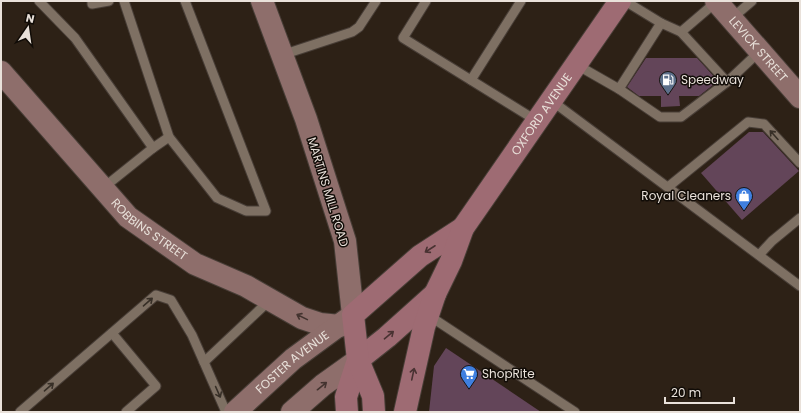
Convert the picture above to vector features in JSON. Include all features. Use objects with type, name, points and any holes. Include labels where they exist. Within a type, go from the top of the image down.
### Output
[{"type":"main road","name":"OXFORD AVENUE","points":[[405,412],[428,315],[435,294],[451,261],[463,228],[620,1]]},
{"type":"main road","name":"OXFORD AVENUE","points":[[346,320],[420,256],[463,228]]},
{"type":"main road","name":"OXFORD AVENUE","points":[[358,360],[387,337],[435,294]]},
{"type":"main road","name":"MARTINS MILL ROAD","points":[[346,320],[358,360],[373,396],[374,412]]},
{"type":"main road","points":[[347,412],[346,397],[358,360]]},
{"type":"street","name":"MARTINS MILL ROAD","points":[[262,1],[306,119],[345,241],[346,320]]},
{"type":"street","name":"LEVICK STREET","points":[[716,1],[800,98]]},
{"type":"street","name":"ROBBINS STREET","points":[[1,72],[128,217],[195,264],[246,286],[302,318],[320,324],[346,320]]},
{"type":"street","name":"FOSTER AVENUE","points":[[235,412],[293,359],[346,320]]},
{"type":"street","points":[[292,412],[323,385],[358,360]]},
{"type":"lane","points":[[39,1],[75,38],[153,148]]},
{"type":"lane","points":[[92,1],[92,4],[109,1]]},
{"type":"lane","points":[[124,1],[170,137],[217,198],[246,211],[266,211],[184,1]]},
{"type":"lane","points":[[282,55],[352,32],[359,27],[376,1]]},
{"type":"lane","points":[[426,1],[403,38],[537,121]]},
{"type":"lane","points":[[471,80],[520,1]]},
{"type":"lane","points":[[625,1],[661,23],[681,32],[727,82]]},
{"type":"lane","points":[[681,32],[716,1]]},
{"type":"lane","points":[[731,19],[752,1]]},
{"type":"lane","points":[[619,89],[661,23]]},
{"type":"lane","points":[[577,65],[619,89],[660,117],[681,117],[727,82],[760,51]]},
{"type":"lane","points":[[552,101],[800,286]]},
{"type":"lane","points":[[668,187],[748,122],[764,124],[800,164]]},
{"type":"lane","points":[[103,188],[153,148],[170,137]]},
{"type":"lane","points":[[759,255],[772,241],[800,218]]},
{"type":"lane","points":[[20,412],[156,295],[171,300],[192,335],[226,412]]},
{"type":"lane","points":[[204,362],[271,300]]},
{"type":"lane","points":[[428,315],[575,412]]},
{"type":"lane","points":[[112,332],[156,386],[126,412]]},
{"type":"building","points":[[646,58],[697,58],[718,81],[699,96],[679,96],[680,106],[661,107],[661,96],[639,96],[627,87]]},
{"type":"building","points":[[749,132],[763,132],[799,171],[742,220],[701,173]]},
{"type":"building","name":"ShopRite","points":[[446,348],[541,412],[429,412],[434,366]]},
{"type":"place","name":"Speedway","points":[[668,95]]},
{"type":"place","name":"Royal Cleaners","points":[[744,211]]},
{"type":"place","name":"ShopRite","points":[[469,389]]}]
